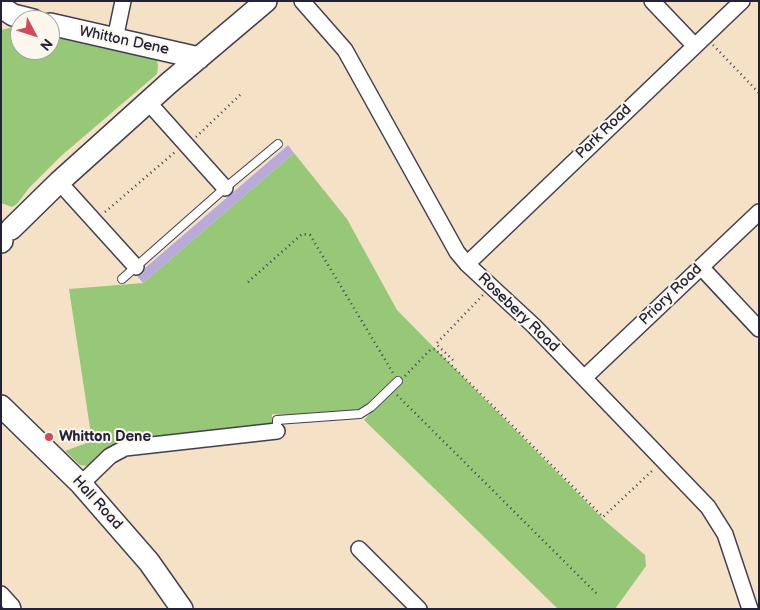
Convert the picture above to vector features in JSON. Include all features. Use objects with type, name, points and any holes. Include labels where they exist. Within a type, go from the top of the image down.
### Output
[{"type":"street","points":[[115,39],[123,1]]},
{"type":"street","name":"Whitton Dene","points":[[3,233],[148,102],[266,1]]},
{"type":"street","name":"Rosebery Road","points":[[302,1],[345,50],[457,252],[467,264],[534,326],[708,507],[725,534],[750,609]]},
{"type":"street","points":[[652,1],[699,41]]},
{"type":"street","name":"Park Road","points":[[467,264],[742,1]]},
{"type":"street","name":"Whitton Dene","points":[[60,26],[199,58]]},
{"type":"street","points":[[148,102],[225,188]]},
{"type":"street","points":[[59,182],[136,267]]},
{"type":"street","name":"Priory Road","points":[[584,378],[759,212]]},
{"type":"street","points":[[701,267],[759,329]]},
{"type":"street","name":"Hall Road","points":[[1,406],[82,484],[149,562],[182,609]]},
{"type":"street","points":[[82,484],[110,456],[125,448],[276,431]]},
{"type":"street","points":[[360,548],[419,609]]},
{"type":"street","points":[[1,594],[13,609]]},
{"type":"lane","points":[[122,279],[278,144]]},
{"type":"lane","points":[[276,431],[277,420],[360,414],[371,407],[398,380]]},
{"type":"path","points":[[699,41],[759,93]]},
{"type":"path","points":[[95,221],[186,144],[242,93]]},
{"type":"path","points":[[248,282],[302,234],[310,235],[398,380],[404,378],[431,349],[435,349],[603,517],[663,460]]},
{"type":"path","points":[[454,360],[436,344],[491,287]]},
{"type":"path","points":[[400,398],[598,595]]},
{"type":"green space","points":[[10,28],[10,60],[60,60],[60,37],[150,56],[157,60],[158,66],[157,74],[61,156],[29,188],[17,204],[12,207],[1,203],[1,30]]},
{"type":"green space","points":[[294,153],[347,219],[397,310],[604,520],[645,555],[646,566],[615,609],[558,609],[364,420],[397,385],[358,410],[300,416],[272,414],[272,425],[123,441],[107,450],[87,466],[80,465],[65,451],[92,441],[69,289],[143,283]]},
{"type":"building","points":[[288,145],[294,153],[143,283],[137,276],[143,274],[145,268]]},
{"type":"place","name":"Whitton Dene","points":[[49,437]]}]
